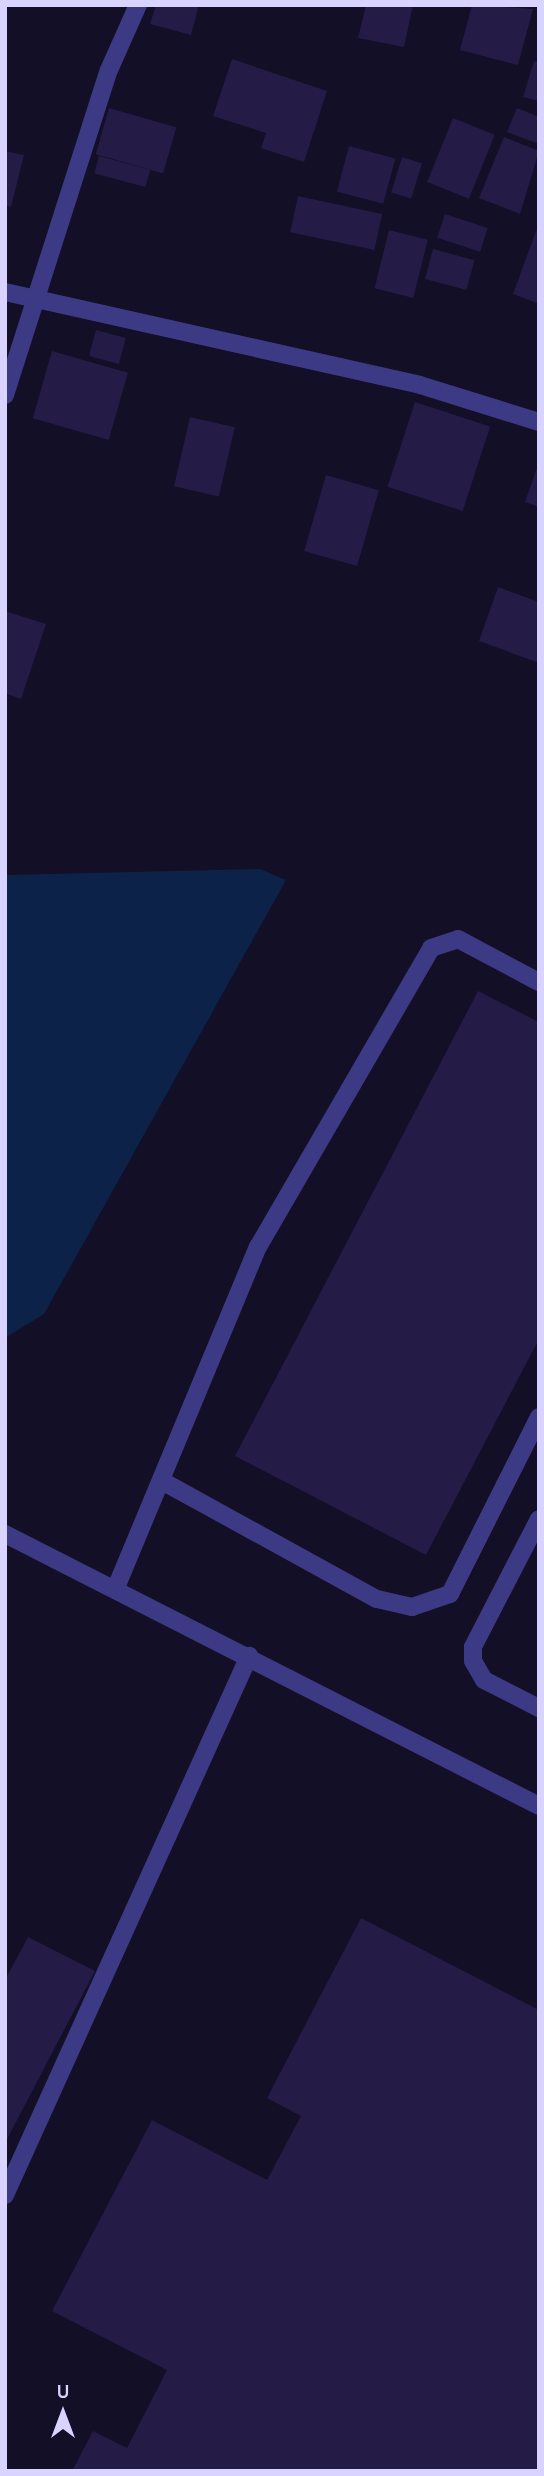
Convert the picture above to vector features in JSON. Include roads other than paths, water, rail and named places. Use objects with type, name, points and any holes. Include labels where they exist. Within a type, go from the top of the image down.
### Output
[{"type":"street","points":[[5,394],[37,303],[109,70],[138,5]]},
{"type":"street","points":[[5,292],[37,303],[420,385],[539,422]]},
{"type":"street","points":[[115,1590],[258,1247],[430,947],[458,939],[539,982]]},
{"type":"street","points":[[162,1481],[377,1600],[412,1607],[450,1594],[539,1417]]},
{"type":"street","points":[[539,1519],[473,1647],[473,1661],[484,1680],[539,1708]]},
{"type":"street","points":[[5,1534],[539,1806]]},
{"type":"street","points":[[5,2195],[249,1656]]},
{"type":"water","points":[[260,869],[286,880],[44,1314],[5,1338],[5,875]]}]
